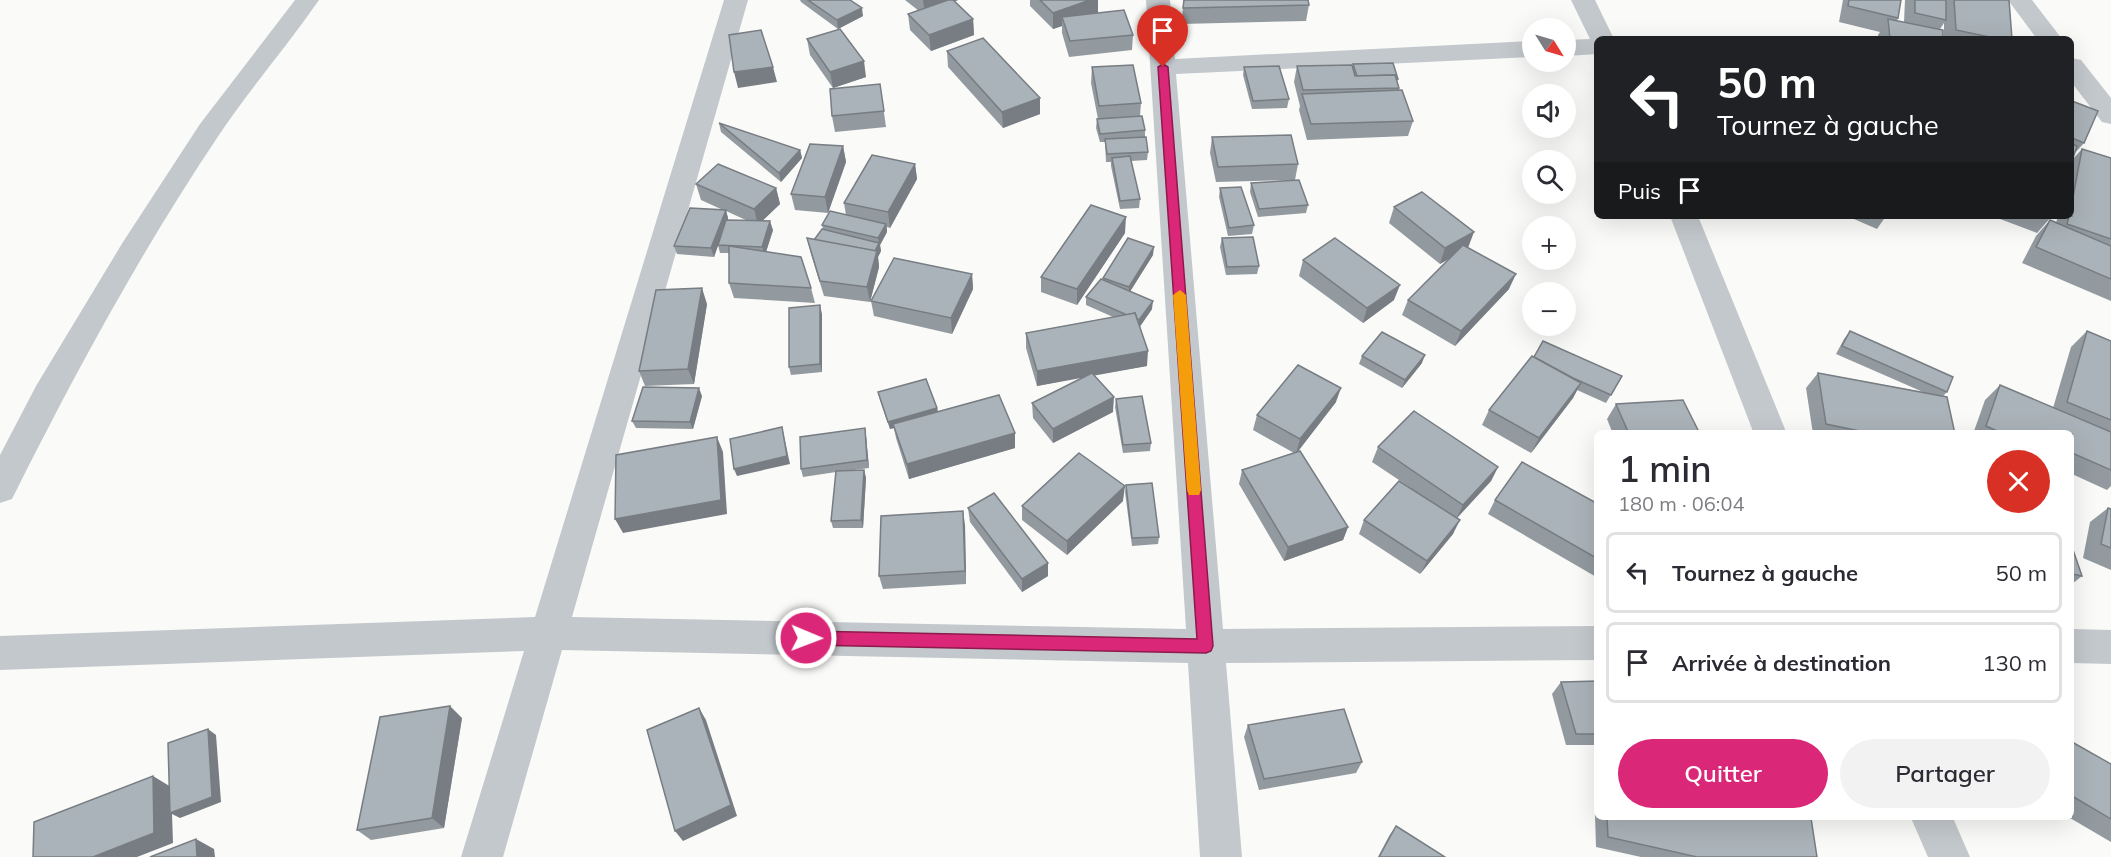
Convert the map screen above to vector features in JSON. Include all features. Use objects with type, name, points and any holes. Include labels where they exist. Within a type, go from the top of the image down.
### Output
[{"type":"street","points":[[0,489],[47,395],[133,249],[208,130],[307,0]]},
{"type":"street","points":[[482,857],[736,0]]},
{"type":"street","points":[[1158,0],[1221,857]]},
{"type":"street","points":[[1583,0],[1601,36]]},
{"type":"street","points":[[2020,0],[2048,36]]},
{"type":"street","points":[[1576,47],[1594,46]]},
{"type":"street","points":[[1163,67],[1522,50]]},
{"type":"street","points":[[2074,69],[2111,116]]},
{"type":"street","points":[[1685,219],[1769,430]]},
{"type":"street","points":[[0,653],[547,633],[1206,646],[1594,643]]},
{"type":"street","points":[[2074,646],[2111,647]]},
{"type":"street","points":[[1933,820],[1949,857]]},
{"type":"building","points":[[808,0],[850,0],[862,8],[837,20]]},
{"type":"building","points":[[953,0],[973,19],[929,35],[908,14]]},
{"type":"building","points":[[1040,0],[1090,0],[1053,13]]},
{"type":"building","points":[[1184,0],[1308,0],[1309,5],[1183,8]]},
{"type":"building","points":[[1849,0],[1901,0],[1898,18],[1848,6]]},
{"type":"building","points":[[1915,0],[1946,0],[1946,20],[1915,13]]},
{"type":"building","points":[[1954,0],[2009,0],[2012,36],[1985,36],[1956,30]]},
{"type":"building","points":[[1124,10],[1133,35],[1070,41],[1062,17]]},
{"type":"building","points":[[1888,19],[1943,30],[1943,36],[1890,36]]},
{"type":"building","points":[[840,29],[864,61],[830,72],[807,39]]},
{"type":"building","points":[[761,30],[773,67],[734,72],[729,35]]},
{"type":"building","points":[[983,38],[1040,98],[1002,112],[947,51]]},
{"type":"building","points":[[1393,63],[1398,79],[1395,75],[1357,76],[1353,64]]},
{"type":"building","points":[[1133,65],[1141,103],[1099,106],[1092,67]]},
{"type":"building","points":[[1352,65],[1355,76],[1395,75],[1399,88],[1303,90],[1297,66]]},
{"type":"building","points":[[1279,66],[1289,99],[1253,101],[1244,67]]},
{"type":"building","points":[[880,84],[884,111],[832,116],[830,89]]},
{"type":"building","points":[[1402,90],[1413,121],[1311,124],[1302,94]]},
{"type":"building","points":[[2074,102],[2098,111],[2084,143],[2074,139]]},
{"type":"building","points":[[1142,116],[1145,130],[1100,134],[1097,119]]},
{"type":"building","points":[[719,123],[800,150],[779,173]]},
{"type":"building","points":[[1291,135],[1298,164],[1218,167],[1212,137]]},
{"type":"building","points":[[1146,137],[1148,152],[1107,154],[1105,139]]},
{"type":"building","points":[[810,144],[843,146],[825,197],[791,194]]},
{"type":"building","points":[[2082,149],[2111,158],[2111,239],[2067,224],[2068,219],[2074,219],[2074,191]]},
{"type":"building","points":[[872,155],[915,164],[888,212],[844,203]]},
{"type":"building","points":[[1130,156],[1140,199],[1120,201],[1112,158]]},
{"type":"building","points":[[718,164],[776,188],[754,209],[696,184]]},
{"type":"building","points":[[1299,180],[1308,205],[1259,209],[1251,183]]},
{"type":"building","points":[[1241,187],[1254,225],[1229,228],[1220,188]]},
{"type":"building","points":[[1422,192],[1474,232],[1445,248],[1394,207]]},
{"type":"building","points":[[1091,205],[1126,217],[1077,289],[1041,277]]},
{"type":"building","points":[[690,208],[726,210],[711,248],[674,246]]},
{"type":"building","points":[[830,211],[886,224],[878,238],[822,225]]},
{"type":"building","points":[[726,220],[770,221],[762,247],[718,245]]},
{"type":"building","points":[[2050,220],[2111,246],[2111,279],[2036,247]]},
{"type":"building","points":[[822,229],[879,243],[875,251],[814,240]]},
{"type":"building","points":[[1253,237],[1259,266],[1227,267],[1222,238]]},
{"type":"building","points":[[807,238],[877,251],[867,287],[820,281]]},
{"type":"building","points":[[1128,238],[1154,247],[1129,287],[1103,278]]},
{"type":"building","points":[[1335,238],[1400,285],[1367,308],[1303,260]]},
{"type":"building","points":[[1463,245],[1516,274],[1461,331],[1408,300]]},
{"type":"building","points":[[729,246],[801,257],[811,288],[729,283]]},
{"type":"building","points":[[894,258],[972,274],[951,318],[871,301]]},
{"type":"building","points":[[1101,279],[1153,301],[1139,320],[1135,313],[1127,315],[1086,297]]},
{"type":"building","points":[[702,288],[688,369],[639,371],[656,290]]},
{"type":"building","points":[[820,305],[820,364],[789,367],[789,308]]},
{"type":"building","points":[[1135,313],[1148,351],[1037,371],[1026,333]]},
{"type":"building","points":[[1850,331],[1953,377],[1947,392],[1842,346]]},
{"type":"building","points":[[2087,331],[2111,341],[2111,420],[2067,402]]},
{"type":"building","points":[[1382,332],[1425,355],[1405,380],[1362,356]]},
{"type":"building","points":[[1543,341],[1622,376],[1611,395],[1534,357]]},
{"type":"building","points":[[1532,356],[1581,383],[1539,438],[1489,410]]},
{"type":"building","points":[[1298,365],[1341,388],[1300,439],[1257,415]]},
{"type":"building","points":[[1092,373],[1114,397],[1053,429],[1032,403]]},
{"type":"building","points":[[1818,373],[1947,397],[1954,430],[1855,430],[1826,424]]},
{"type":"building","points":[[926,379],[937,408],[888,422],[878,392]]},
{"type":"building","points":[[2000,385],[2111,432],[2111,470],[2074,454],[2074,430],[1995,430],[1986,426]]},
{"type":"building","points":[[643,387],[699,388],[690,422],[632,421]]},
{"type":"building","points":[[999,395],[1015,433],[907,464],[893,424]]},
{"type":"building","points":[[1142,396],[1151,443],[1123,445],[1116,399]]},
{"type":"building","points":[[1683,400],[1698,430],[1627,430],[1616,404]]},
{"type":"building","points":[[1414,411],[1498,467],[1463,505],[1378,447]]},
{"type":"building","points":[[782,427],[787,456],[734,469],[730,439]]},
{"type":"building","points":[[865,428],[867,460],[801,469],[800,437]]},
{"type":"building","points":[[717,437],[721,500],[615,519],[616,455]]},
{"type":"building","points":[[1300,451],[1348,527],[1288,547],[1242,470]]},
{"type":"building","points":[[1079,453],[1125,486],[1067,541],[1022,506]]},
{"type":"building","points":[[1522,462],[1594,502],[1594,557],[1495,500]]},
{"type":"building","points":[[864,470],[861,520],[831,521],[836,471]]},
{"type":"building","points":[[1399,481],[1460,520],[1427,561],[1364,520]]},
{"type":"building","points":[[1152,483],[1159,537],[1132,538],[1126,485]]},
{"type":"building","points":[[994,493],[1048,563],[1022,579],[968,508]]},
{"type":"building","points":[[2108,508],[2111,509],[2111,548],[2101,544]]},
{"type":"building","points":[[963,511],[965,571],[879,576],[881,516]]},
{"type":"building","points":[[2074,553],[2082,576],[2074,574]]},
{"type":"building","points":[[1594,681],[1594,734],[1576,734],[1561,682]]},
{"type":"building","points":[[450,706],[432,818],[357,830],[380,717]]},
{"type":"building","points":[[699,708],[731,805],[675,831],[647,730]]},
{"type":"building","points":[[1344,709],[1362,762],[1264,779],[1248,725]]},
{"type":"building","points":[[208,729],[212,797],[170,813],[168,743]]},
{"type":"building","points":[[2074,743],[2111,764],[2111,819],[2074,797]]},
{"type":"building","points":[[153,776],[154,833],[93,857],[33,857],[34,822]]},
{"type":"building","points":[[1607,820],[1811,820],[1817,857],[1697,857],[1608,837]]},
{"type":"building","points":[[1396,826],[1445,857],[1379,857]]},
{"type":"building","points":[[196,839],[197,857],[150,857]]},
{"type":"slow traffic","points":[[1180,295],[1194,490]]},
{"type":"route","points":[[806,638],[1206,646],[1163,67]]}]
